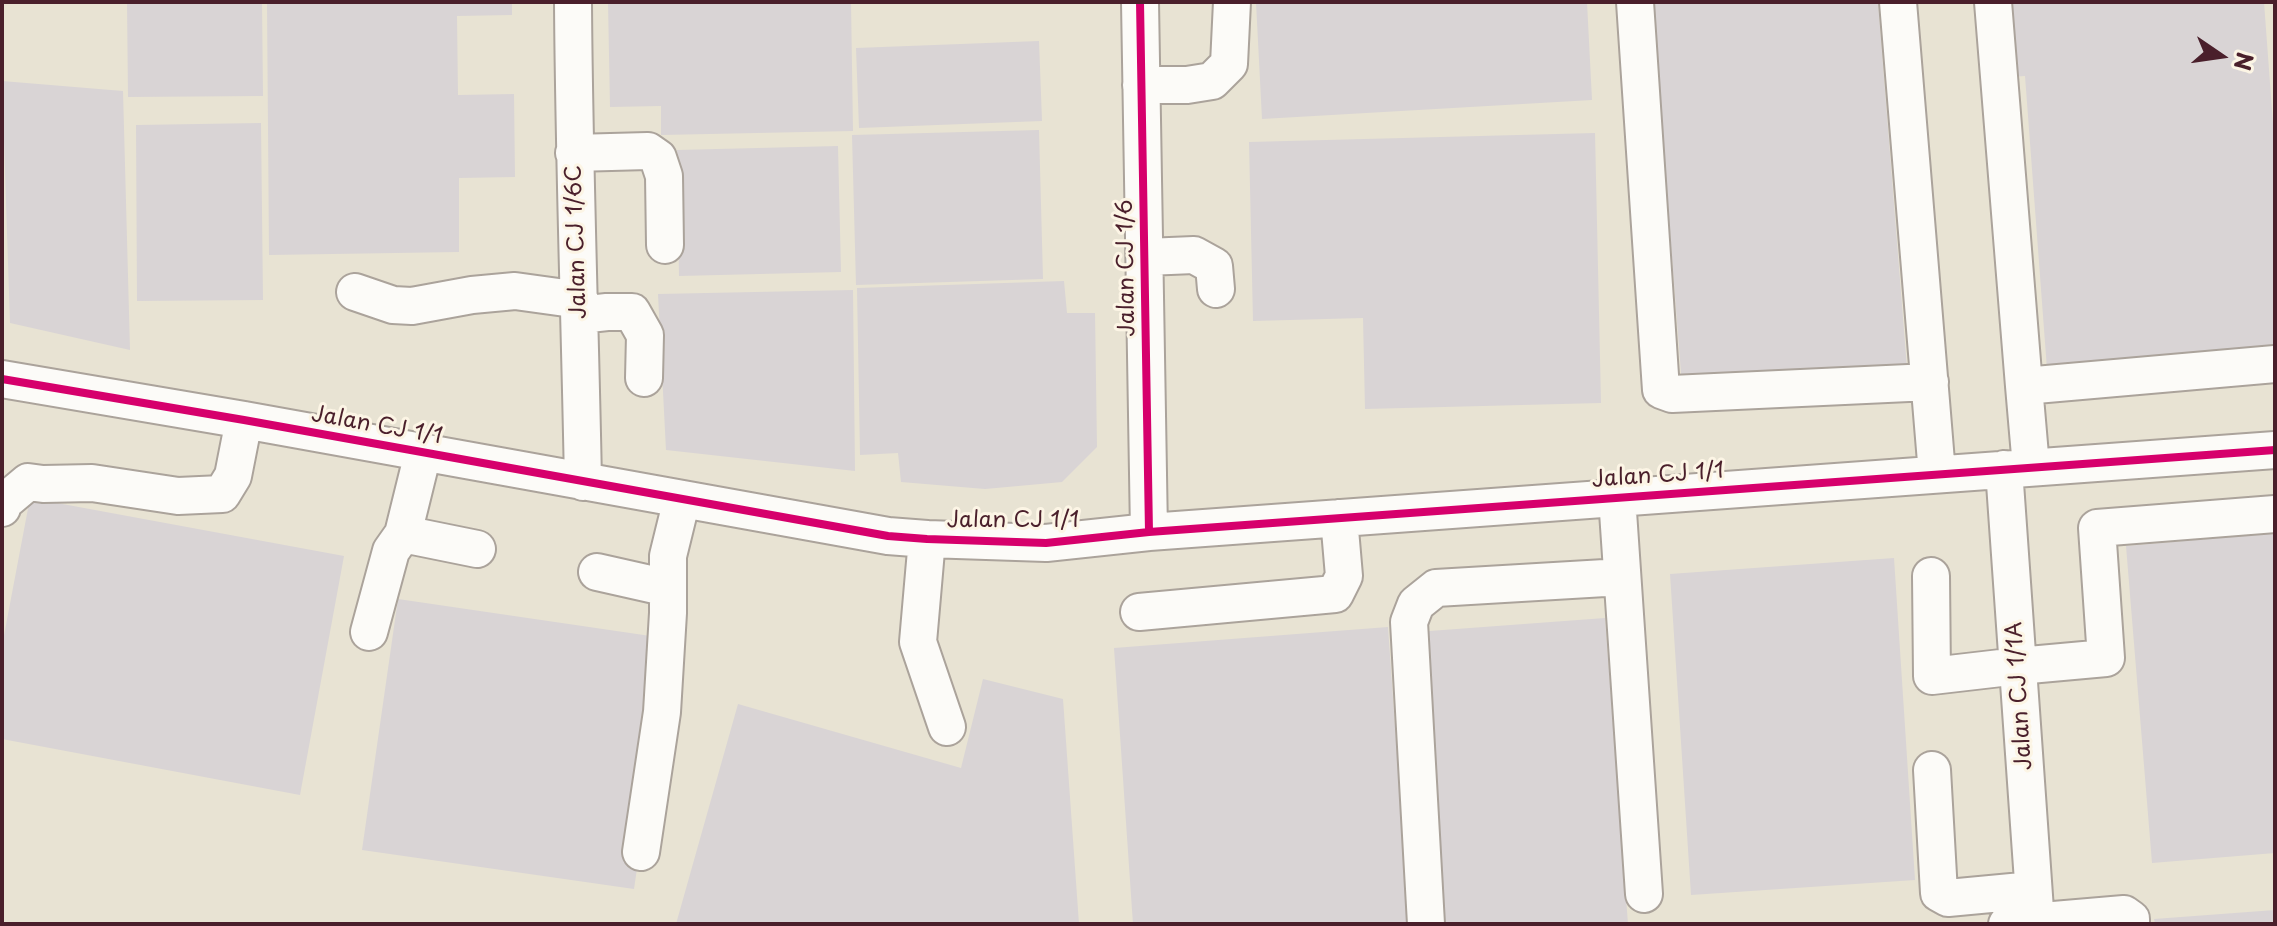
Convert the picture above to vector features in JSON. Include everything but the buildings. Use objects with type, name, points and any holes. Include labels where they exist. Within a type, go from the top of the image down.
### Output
[{"type":"street","name":"Jalan CJ 1/6C","points":[[573,2],[583,482]]},
{"type":"street","name":"Jalan CJ 1/6","points":[[1140,2],[1149,532]]},
{"type":"street","points":[[1141,85],[1187,85],[1212,81],[1229,64],[1232,2]]},
{"type":"street","points":[[1635,2],[1661,390],[1672,394],[1930,382]]},
{"type":"street","points":[[1898,2],[1937,474]]},
{"type":"street","name":"Jalan CJ 1/1A","points":[[1993,2],[2024,386],[2018,468],[2018,666],[2028,915]]},
{"type":"street","points":[[574,153],[648,151],[658,158],[664,176],[665,245]]},
{"type":"street","points":[[1146,257],[1194,255],[1214,266],[1216,289]]},
{"type":"street","points":[[355,292],[393,305],[412,306],[515,291],[580,308],[632,312],[645,335],[644,378]]},
{"type":"street","points":[[2024,386],[2275,364]]},
{"type":"street","name":"Jalan CJ 1/1","points":[[2,379],[888,536],[1046,543],[1149,532],[2275,450]]},
{"type":"street","points":[[2,508],[3,503],[28,482],[92,483],[178,496],[222,494],[233,476],[244,420]]},
{"type":"street","points":[[369,632],[391,551],[403,534],[423,453]]},
{"type":"street","points":[[1617,497],[1644,894]]},
{"type":"street","points":[[641,852],[662,712],[668,556],[682,499]]},
{"type":"street","points":[[1931,576],[1932,676],[2106,658],[2097,528],[2275,514]]},
{"type":"street","points":[[1139,612],[1335,594],[1344,576],[1339,518]]},
{"type":"street","points":[[403,534],[477,549]]},
{"type":"street","points":[[927,539],[918,642],[947,727]]},
{"type":"street","points":[[597,572],[668,588]]},
{"type":"street","points":[[1426,924],[1409,622],[1416,604],[1436,588],[1622,577]]},
{"type":"street","points":[[1932,770],[1939,893],[1948,898],[2028,915],[2124,914],[2131,919],[2131,924]]},
{"type":"cycle path","points":[[1140,2],[1149,532]]},
{"type":"cycle path","points":[[2,379],[888,536],[1046,543],[1149,532],[2275,450]]}]
